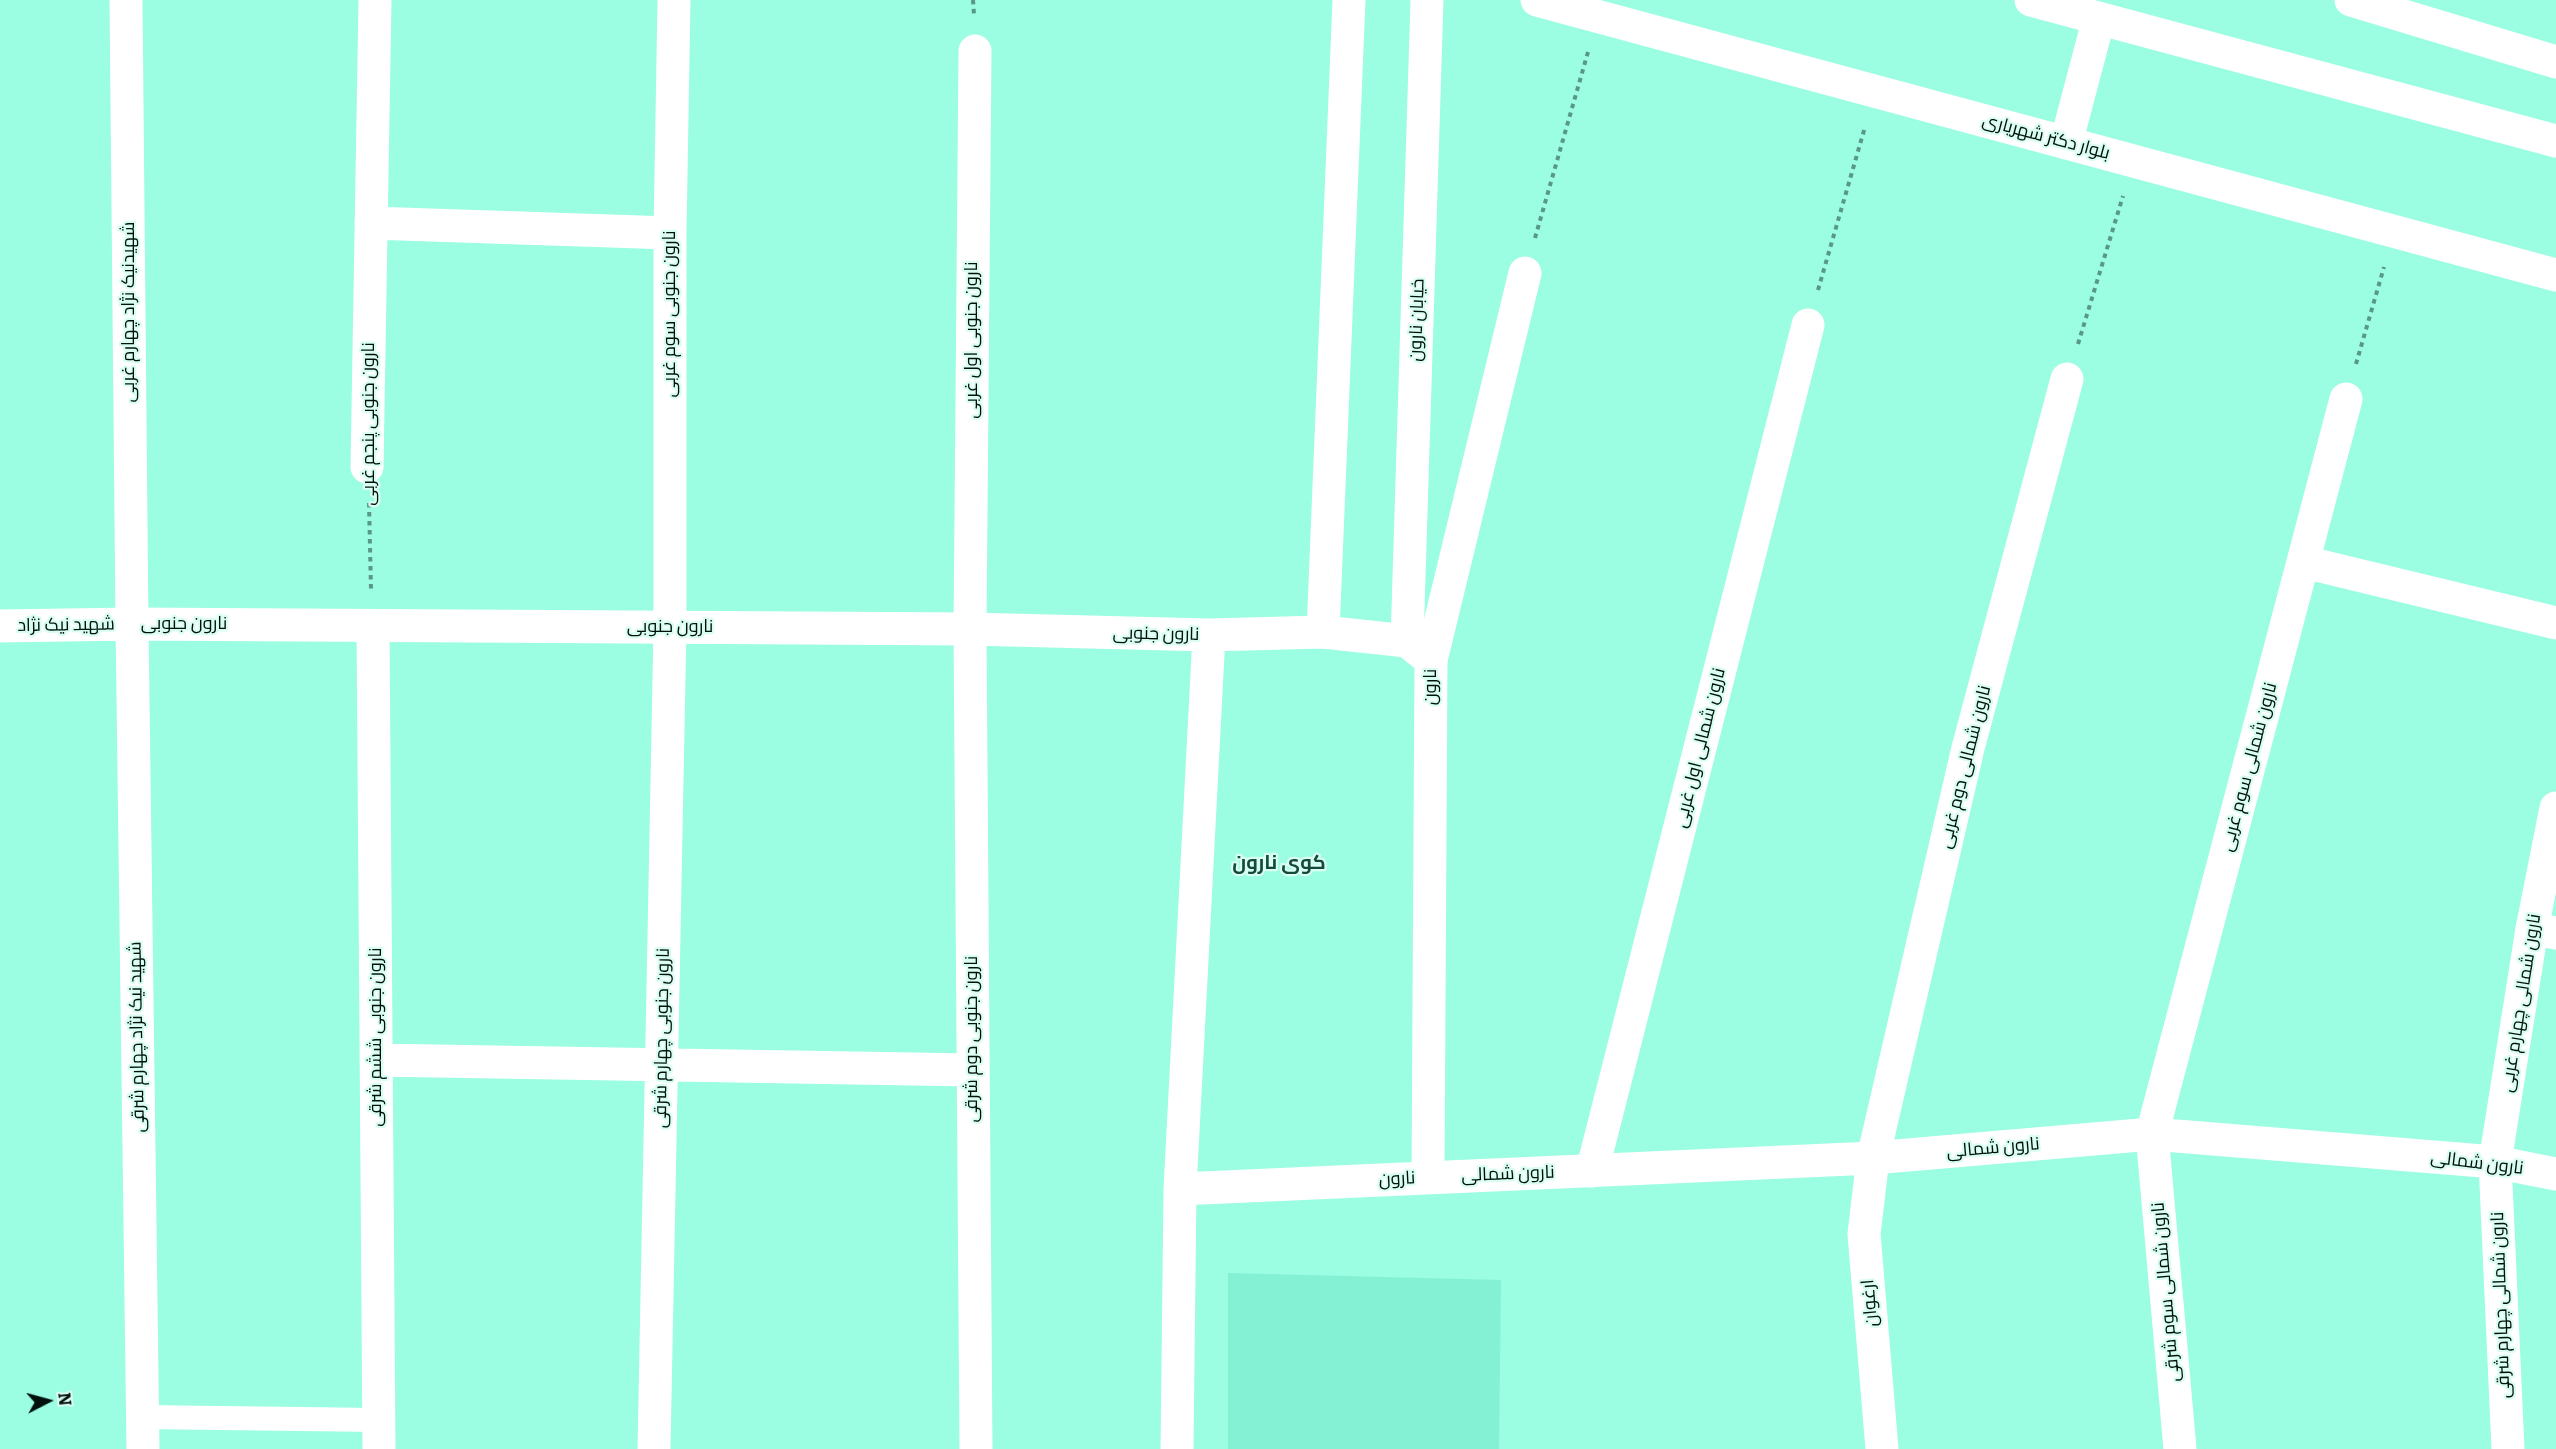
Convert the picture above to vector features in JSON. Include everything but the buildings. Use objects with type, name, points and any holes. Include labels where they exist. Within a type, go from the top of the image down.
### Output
[{"type":"street","name":"شهیدنیک نژاد چهارم غربی","points":[[126,0],[132,624]]},
{"type":"street","name":"نارون جنوبی پنجم غربی","points":[[367,467],[375,0]]},
{"type":"street","name":"نارون جنوبی سوم غربی","points":[[670,627],[670,233],[674,0]]},
{"type":"street","points":[[1323,632],[1349,0]]},
{"type":"street","name":"خیابان نارون","points":[[1419,650],[1427,0]]},
{"type":"street","name":"بلوار دکتر شهریاری","points":[[1537,0],[2556,275]]},
{"type":"street","points":[[2031,0],[2556,141]]},
{"type":"street","points":[[2351,0],[2556,62]]},
{"type":"street","points":[[2066,143],[2099,18]]},
{"type":"street","name":"نارون جنوبی اول غربی","points":[[970,629],[975,51]]},
{"type":"street","points":[[371,223],[670,233]]},
{"type":"street","points":[[1177,1449],[1180,1189],[1209,635],[1323,632],[1419,650],[1525,273]]},
{"type":"street","name":"نارون شمالی اول غربی","points":[[1592,1171],[1808,325]]},
{"type":"street","name":"نارون شمالی دوم غربی","points":[[1873,1158],[1968,748],[2067,379]]},
{"type":"street","name":"نارون شمالی سوم غربی","points":[[2152,1134],[2346,399]]},
{"type":"street","points":[[2304,562],[2556,623]]},
{"type":"street","name":"نارون جنوبی","points":[[132,624],[970,629],[1209,635]]},
{"type":"street","name":"شهید نیک نژاد","points":[[0,626],[132,624]]},
{"type":"street","name":"شهید نیک نژاد چهارم شرقی","points":[[132,624],[142,1433]]},
{"type":"street","name":"نارون جنوبی ششم شرقی","points":[[373,626],[379,1435]]},
{"type":"street","name":"نارون جنوبی چهارم شرقی","points":[[654,1449],[670,627]]},
{"type":"street","name":"نارون جنوبی دوم شرقی","points":[[970,629],[976,1449]]},
{"type":"street","name":"نارون","points":[[1180,1189],[1428,1178],[1419,650]]},
{"type":"street","name":"نارون شمالی چهارم غربی","points":[[2495,1162],[2544,931],[2556,808]]},
{"type":"street","points":[[376,1060],[972,1070]]},
{"type":"street","name":"نارون شمالی","points":[[1428,1178],[1873,1158],[2152,1134],[2495,1162],[2556,1174]]},
{"type":"street","name":"نارون شمالی سوم شرقی","points":[[2152,1134],[2180,1449]]},
{"type":"street","name":"ارغوان","points":[[1873,1158],[1864,1234],[1882,1449]]},
{"type":"street","name":"نارون شمالی چهارم شرقی","points":[[2495,1162],[2508,1449]]},
{"type":"lane","points":[[142,1433],[379,1435]]},
{"type":"path","points":[[1525,273],[1599,17]]},
{"type":"path","points":[[1808,325],[1875,91]]},
{"type":"path","points":[[2067,379],[2134,161]]},
{"type":"path","points":[[2346,399],[2394,231]]},
{"type":"path","name":"نارون جنوبی پنجم غربی","points":[[367,467],[373,626]]},
{"type":"shaded area","points":[[1228,1273],[1501,1280],[1499,1449],[1228,1449]]},
{"type":"district","name":"کوی نارون","points":[[1279,863]]}]
